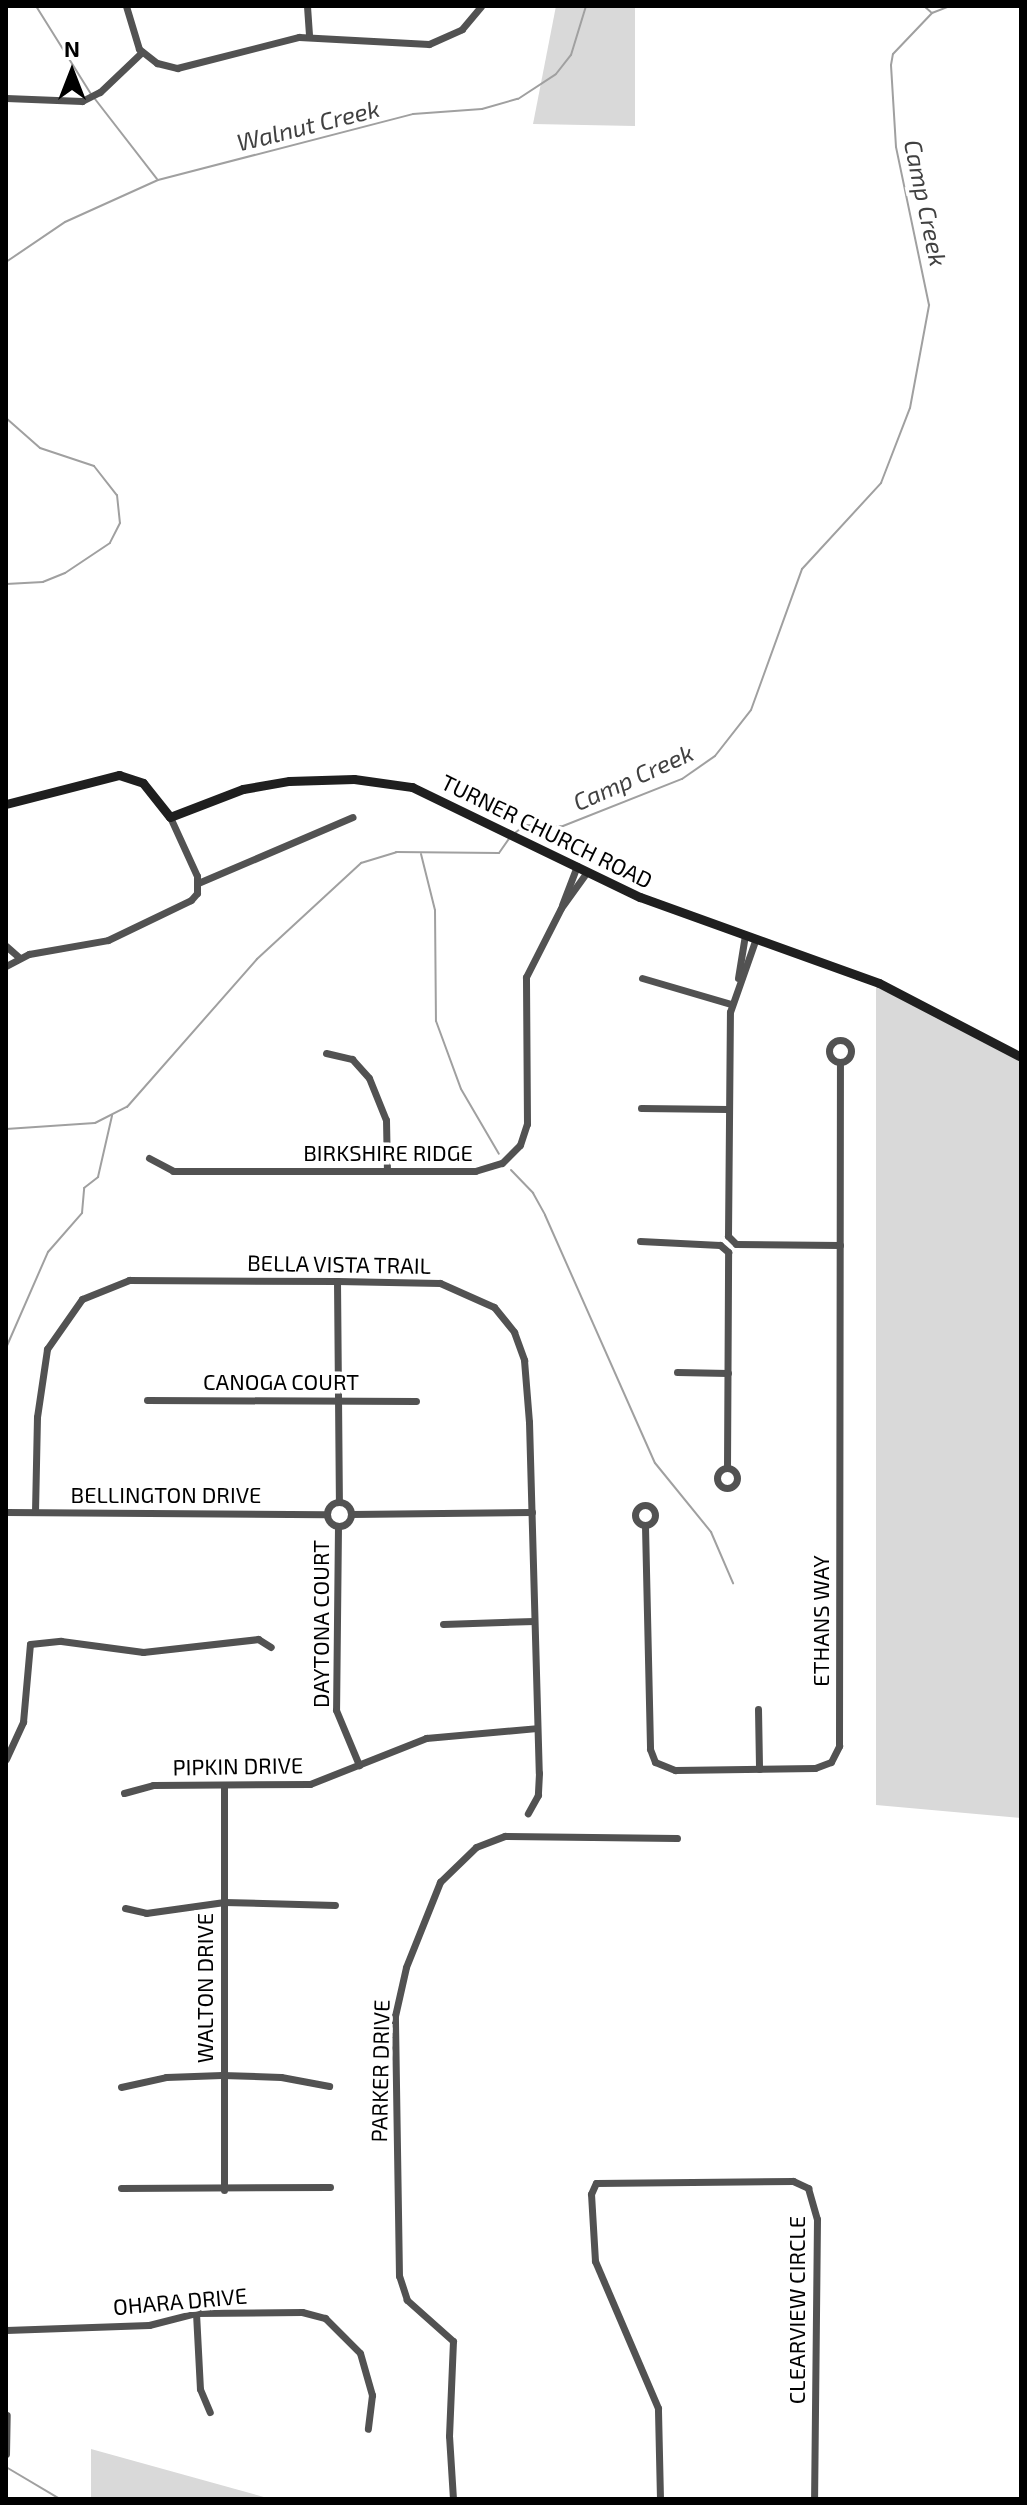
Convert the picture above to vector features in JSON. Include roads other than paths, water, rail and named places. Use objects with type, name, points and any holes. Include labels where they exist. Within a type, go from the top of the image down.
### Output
[{"type":"street","points":[[126,6],[130,31],[142,52],[160,64],[181,68],[259,44],[309,37],[429,44],[462,29],[481,6]]},
{"type":"street","points":[[307,6],[309,37]]},
{"type":"street","points":[[6,98],[82,101],[108,86],[142,52]]},
{"type":"street","points":[[6,804],[119,775],[143,783],[170,817],[198,883],[197,893],[182,907],[132,930],[20,958],[6,966]]},
{"type":"street","name":"TURNER CHURCH ROAD","points":[[170,817],[273,783],[354,779],[412,787],[664,907],[879,983],[1021,1057]]},
{"type":"street","points":[[198,883],[353,817]]},
{"type":"street","name":"BIRKSHIRE RIDGE","points":[[149,1158],[173,1171],[483,1171],[502,1163],[520,1145],[528,1120],[525,982],[561,908],[577,866]]},
{"type":"street","name":"BIRKSHIRE RIDGE","points":[[561,908],[587,872]]},
{"type":"street","points":[[738,980],[745,935]]},
{"type":"street","points":[[720,1245],[728,1236],[731,1004],[756,938]]},
{"type":"street","points":[[6,946],[20,958]]},
{"type":"street","points":[[642,978],[731,1004]]},
{"type":"street","points":[[326,1053],[349,1058],[369,1078],[386,1120],[387,1171]]},
{"type":"street","name":"ETHANS WAY","points":[[645,1526],[653,1759],[669,1770],[819,1768],[831,1762],[838,1749],[840,1062]]},
{"type":"street","points":[[641,1108],[728,1109]]},
{"type":"street","points":[[728,1236],[736,1244],[840,1245]]},
{"type":"street","points":[[640,1241],[720,1245],[728,1252]]},
{"type":"street","points":[[727,1468],[728,1252],[736,1244]]},
{"type":"street","name":"BELLA VISTA TRAIL","points":[[35,1512],[37,1417],[47,1349],[82,1299],[129,1280],[337,1281],[440,1283],[494,1307],[514,1332],[524,1360],[532,1512],[538,1795],[528,1813]]},
{"type":"street","points":[[337,1281],[339,1502],[351,1514]]},
{"type":"street","points":[[677,1372],[728,1373]]},
{"type":"street","name":"CANOGA COURT","points":[[147,1400],[416,1401]]},
{"type":"street","points":[[339,1502],[326,1514],[338,1526],[351,1514],[532,1512]]},
{"type":"street","name":"BELLINGTON DRIVE","points":[[6,1512],[326,1514]]},
{"type":"street","name":"DAYTONA COURT","points":[[338,1526],[336,1710],[359,1765]]},
{"type":"street","points":[[443,1624],[534,1621]]},
{"type":"street","points":[[6,1759],[23,1722],[30,1644],[61,1641],[143,1652],[258,1639],[271,1647]]},
{"type":"street","points":[[758,1709],[759,1769]]},
{"type":"street","name":"PIPKIN DRIVE","points":[[124,1793],[153,1785],[310,1784],[426,1738],[537,1728]]},
{"type":"street","name":"WALTON DRIVE","points":[[224,1786],[224,2190]]},
{"type":"street","name":"PARKER DRIVE","points":[[453,2499],[453,2341],[407,2300],[399,2276],[395,2016],[406,1967],[440,1882],[476,1847],[505,1836],[677,1838]]},
{"type":"street","points":[[125,1908],[146,1913],[224,1902],[335,1905]]},
{"type":"street","points":[[121,2087],[166,2077],[222,2075],[281,2077],[329,2086]]},
{"type":"street","name":"CLEARVIEW CIRCLE","points":[[660,2499],[658,2408],[595,2261],[591,2194],[596,2183],[793,2181],[808,2188],[817,2219],[814,2499]]},
{"type":"street","points":[[121,2188],[155,2184],[224,2190],[330,2187]]},
{"type":"street","name":"OHARA DRIVE","points":[[6,2330],[149,2325],[196,2313],[302,2312],[325,2318],[368,2368],[368,2429]]},
{"type":"street","points":[[196,2313],[200,2389],[210,2412]]},
{"type":"street","points":[[6,2454],[7,2415]]},
{"type":"waterway","points":[[36,6],[91,94]]},
{"type":"waterway","name":"Walnut Creek","points":[[6,262],[65,222],[158,180],[413,114],[482,109],[518,99],[556,74],[571,55],[586,6]]},
{"type":"waterway","name":"Walnut Creek","points":[[924,6],[931,12]]},
{"type":"waterway","name":"Camp Creek","points":[[515,833],[525,825],[563,826],[682,779],[715,756],[751,710],[802,569],[881,483],[910,408],[929,305],[896,147],[891,65],[893,54],[932,13],[950,6]]},
{"type":"waterway","points":[[95,99],[157,179]]},
{"type":"waterway","name":"Walnut Creek","points":[[6,418],[40,448],[94,466],[117,495],[120,523],[110,543],[65,573],[43,582],[6,584]]},
{"type":"waterway","name":"Camp Creek","points":[[6,1129],[95,1123],[127,1107],[257,959],[361,863],[396,852],[499,853],[510,837]]},
{"type":"waterway","points":[[421,854],[435,910],[436,1021],[461,1089],[499,1154]]},
{"type":"waterway","points":[[6,1348],[48,1252],[82,1213],[84,1188],[98,1177],[112,1116]]},
{"type":"waterway","points":[[511,1170],[533,1193],[545,1215],[655,1463],[711,1532],[733,1583]]},
{"type":"waterway","points":[[6,2467],[60,2499]]}]
